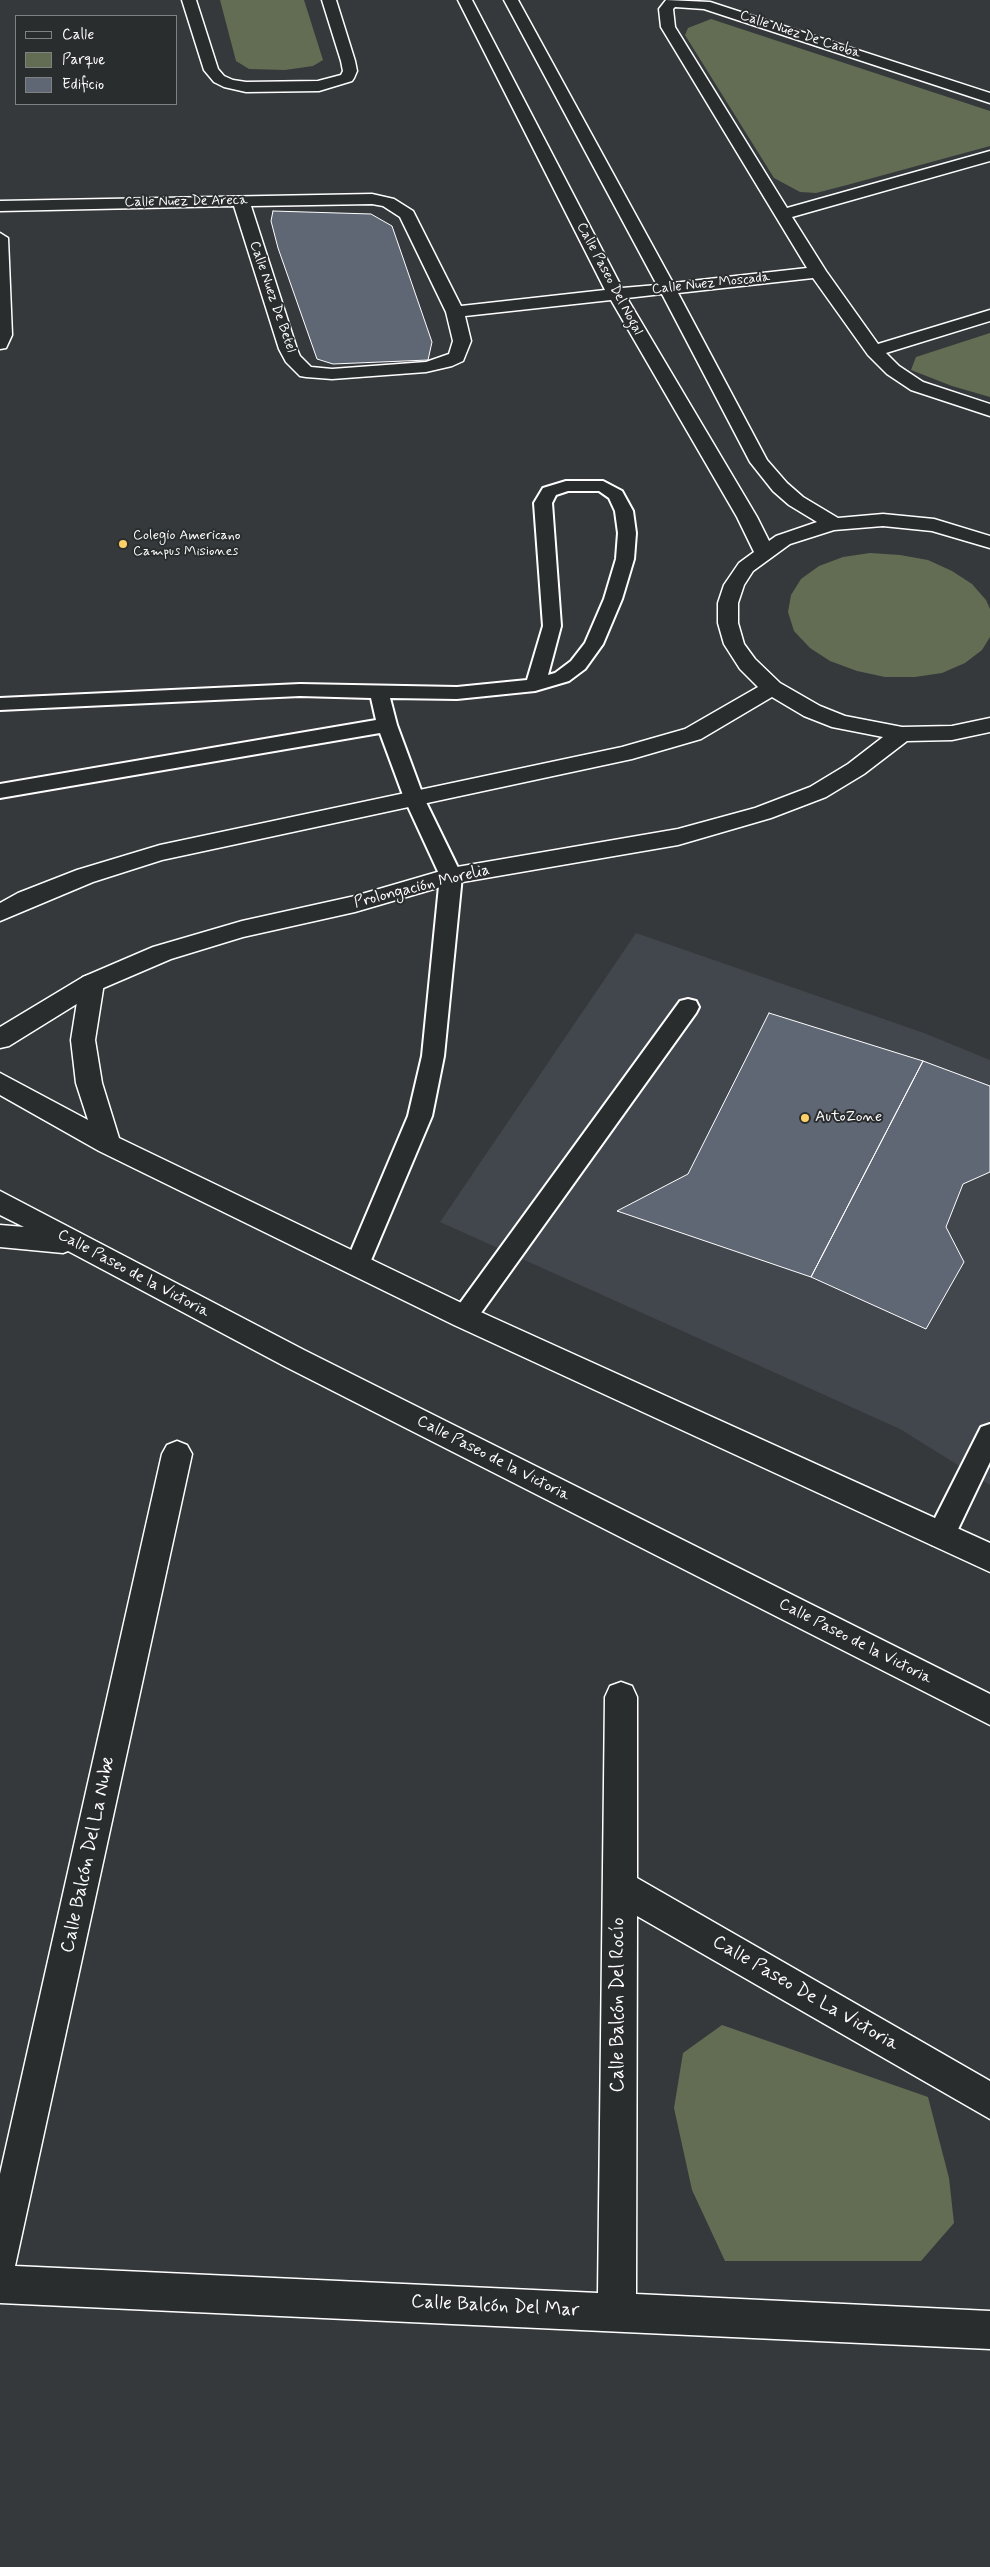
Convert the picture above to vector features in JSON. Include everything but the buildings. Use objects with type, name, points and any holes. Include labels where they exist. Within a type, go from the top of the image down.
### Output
[{"type":"street","points":[[190,0],[211,70],[219,79],[229,84],[246,87],[319,86],[347,78],[350,72],[348,61],[329,0]]},
{"type":"street","name":"Calle Paseo Del Nogal","points":[[465,0],[616,294],[747,517],[764,552]]},
{"type":"street","points":[[511,0],[668,289],[759,462],[780,487],[796,501],[834,524]]},
{"type":"street","name":"Calle Nuez De Caoba","points":[[990,98],[705,5],[671,3],[666,9],[668,27],[818,272],[874,351],[893,370],[916,386],[990,410]]},
{"type":"street","points":[[783,214],[990,156]]},
{"type":"street","name":"Calle Nuez De Areca","points":[[0,206],[372,199]]},
{"type":"street","name":"Calle Nuez De Betel","points":[[241,201],[288,348],[292,358],[306,372],[332,374],[426,367],[457,357],[462,341],[455,312],[407,214],[393,204],[372,199]]},
{"type":"street","points":[[0,238],[3,335],[0,344]]},
{"type":"street","name":"Calle Nuez Moscada","points":[[455,312],[818,272]]},
{"type":"street","points":[[874,351],[990,316]]},
{"type":"street","points":[[990,542],[934,525],[883,520],[834,524],[807,531],[784,540],[764,552],[746,567],[734,585],[728,603],[728,624],[734,644],[746,664],[772,688],[812,711],[840,722],[902,734],[952,733],[990,725]]},
{"type":"street","points":[[0,913],[26,899],[85,876],[160,853],[624,754],[693,734],[772,688]]},
{"type":"street","name":"Prolongación Morelia","points":[[0,1039],[92,983],[162,952],[242,929],[355,904],[451,876],[678,837],[764,813],[818,792],[856,769],[902,734]]},
{"type":"street","points":[[92,983],[83,1040],[89,1083],[108,1144]]},
{"type":"street","points":[[0,1083],[108,1144],[464,1317],[990,1558]]},
{"type":"street","name":"Calle Paseo de la Victoria","points":[[0,1202],[74,1243],[302,1362],[990,1710]]},
{"type":"street","points":[[0,1236],[74,1243]]},
{"type":"street","name":"Calle Balcón Del La Nube","points":[[0,2257],[177,1454]]},
{"type":"street","name":"Calle Balcón Del Rocío","points":[[617,2312],[621,1697]]},
{"type":"street","name":"Calle Paseo De La Victoria","points":[[620,1887],[990,2101]]},
{"type":"street","name":"Calle Balcón Del Mar","points":[[0,2284],[990,2330]]},
{"type":"lane","points":[[0,704],[300,690],[457,693],[535,685],[562,676],[578,665],[594,644],[613,599],[625,558],[627,533],[624,512],[616,495],[603,486],[566,486],[549,492],[543,503],[552,626],[535,685]]},
{"type":"lane","points":[[357,1265],[420,1116],[434,1056],[451,876],[414,798],[386,725],[379,691]]},
{"type":"lane","points":[[0,791],[386,725]]},
{"type":"lane","points":[[464,1317],[688,1007]]},
{"type":"lane","points":[[941,1535],[990,1434]]},
{"type":"shaded area","points":[[636,933],[924,1033],[990,1060],[990,1485],[900,1429],[440,1222]]},
{"type":"green space","points":[[220,0],[304,0],[323,60],[313,66],[285,70],[249,69],[236,61]]},
{"type":"green space","points":[[711,19],[990,111],[990,146],[816,193],[800,192],[774,178],[685,35],[688,28]]},
{"type":"green space","points":[[990,333],[990,397],[952,386],[911,370],[916,357]]},
{"type":"green space","points":[[870,553],[900,555],[928,560],[952,571],[972,584],[986,600],[990,609],[990,637],[982,650],[965,663],[942,673],[915,677],[885,677],[857,671],[830,661],[810,648],[794,631],[788,612],[791,595],[801,579],[819,566],[843,557]]},
{"type":"green space","points":[[722,2025],[928,2097],[949,2178],[954,2223],[921,2261],[725,2261],[692,2190],[674,2108],[683,2053]]},
{"type":"place","name":"Colegio Americano Campus Misiones","points":[[123,544]]},
{"type":"place","name":"AutoZone","points":[[805,1118]]}]
